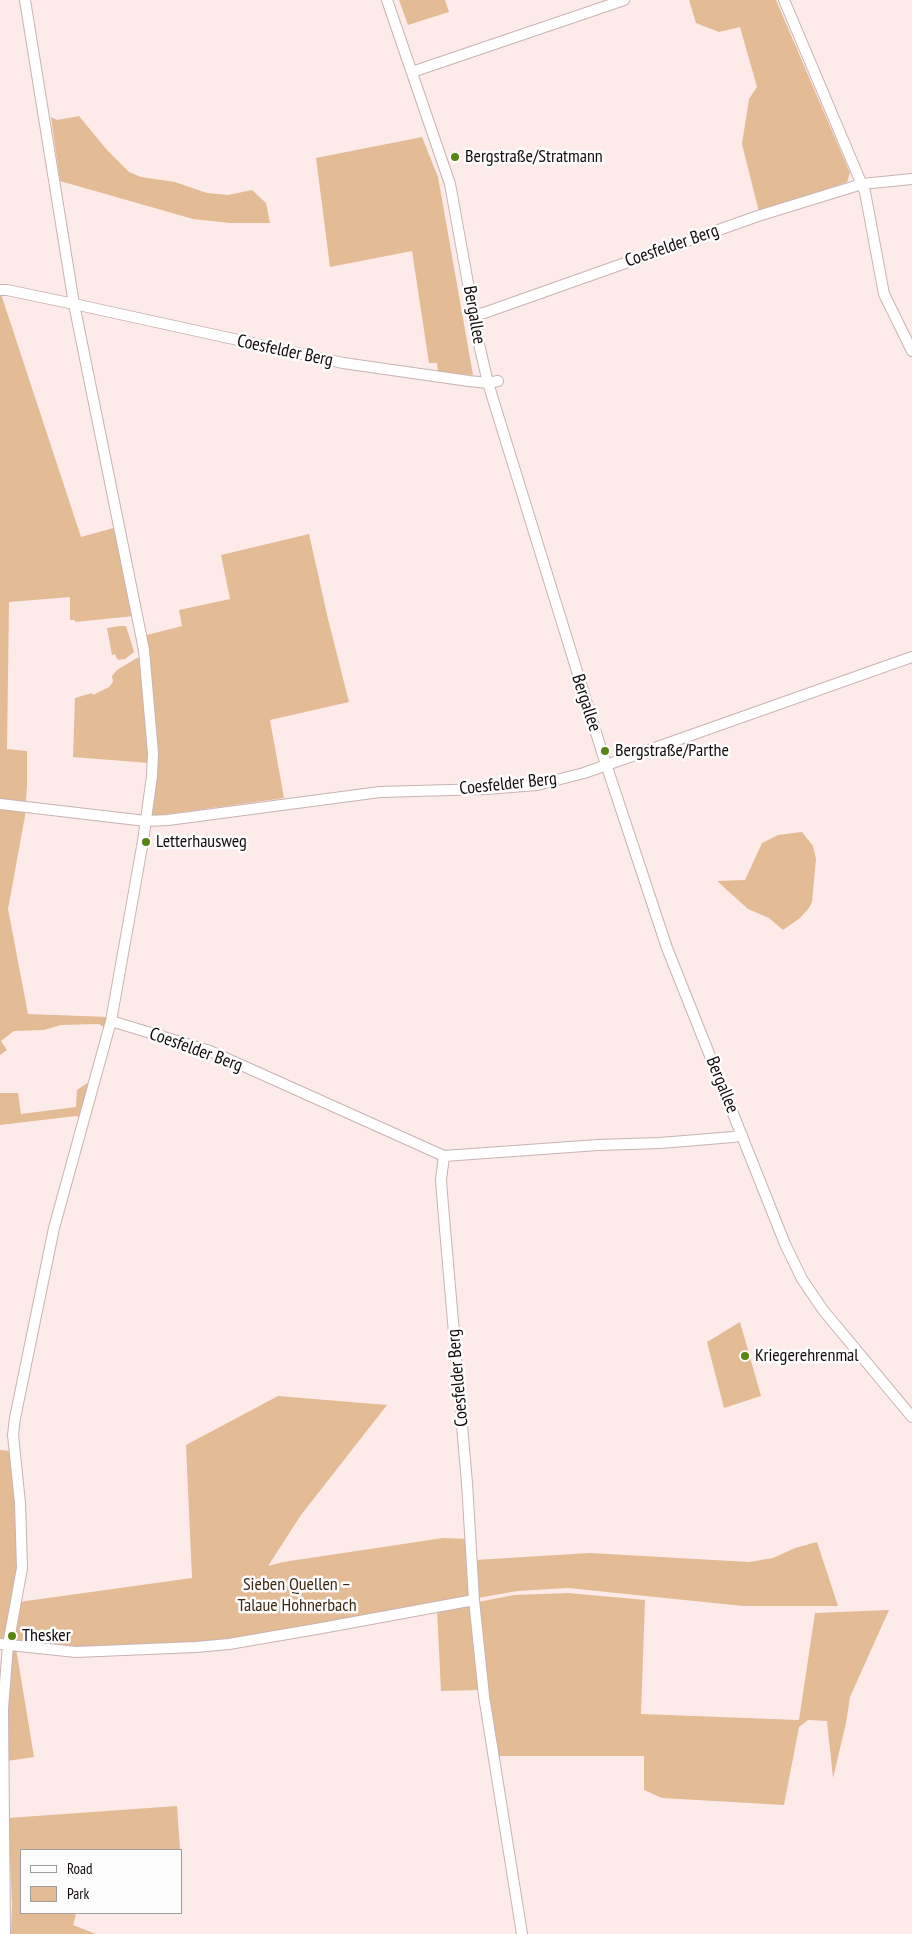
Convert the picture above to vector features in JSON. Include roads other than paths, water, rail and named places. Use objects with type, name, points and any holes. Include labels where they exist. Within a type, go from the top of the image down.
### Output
[{"type":"street","points":[[5,1934],[4,1645],[22,1568],[20,1503],[13,1444],[15,1418],[54,1228],[112,1021],[146,821],[153,753],[144,650],[74,304],[25,0]]},
{"type":"street","name":"Bergallee","points":[[387,0],[450,184],[493,382],[606,765],[667,948],[785,1244],[805,1284],[823,1310],[912,1417]]},
{"type":"street","points":[[412,72],[624,0]]},
{"type":"street","points":[[784,0],[865,192],[884,294],[912,351]]},
{"type":"street","name":"Coesfelder Berg","points":[[478,314],[758,216],[862,184],[912,179]]},
{"type":"street","name":"Coesfelder Berg","points":[[0,290],[74,304],[344,363],[493,382]]},
{"type":"street","name":"Coesfelder Berg","points":[[0,804],[146,821],[168,820],[380,792],[514,788],[559,780],[606,765],[912,657]]},
{"type":"street","name":"Coesfelder Berg","points":[[112,1021],[210,1051],[444,1156],[542,1148],[660,1143],[742,1135]]},
{"type":"street","name":"Coesfelder Berg","points":[[444,1156],[441,1180],[467,1483],[474,1600],[484,1696],[522,1934]]},
{"type":"street","points":[[4,1645],[76,1652],[204,1647],[312,1630],[474,1600]]},
{"type":"place","name":"Bergstraße/Stratmann","points":[[455,157]]},
{"type":"place","name":"Bergstraße/Parthe","points":[[605,751]]},
{"type":"place","name":"Letterhausweg","points":[[146,842]]},
{"type":"place","name":"Kriegerehrenmal","points":[[745,1356]]},
{"type":"place","name":"Thesker","points":[[12,1636]]},
{"type":"park label","name":"Sieben Quellen – Talaue Hohnerbach","points":[[297,1595]]}]
